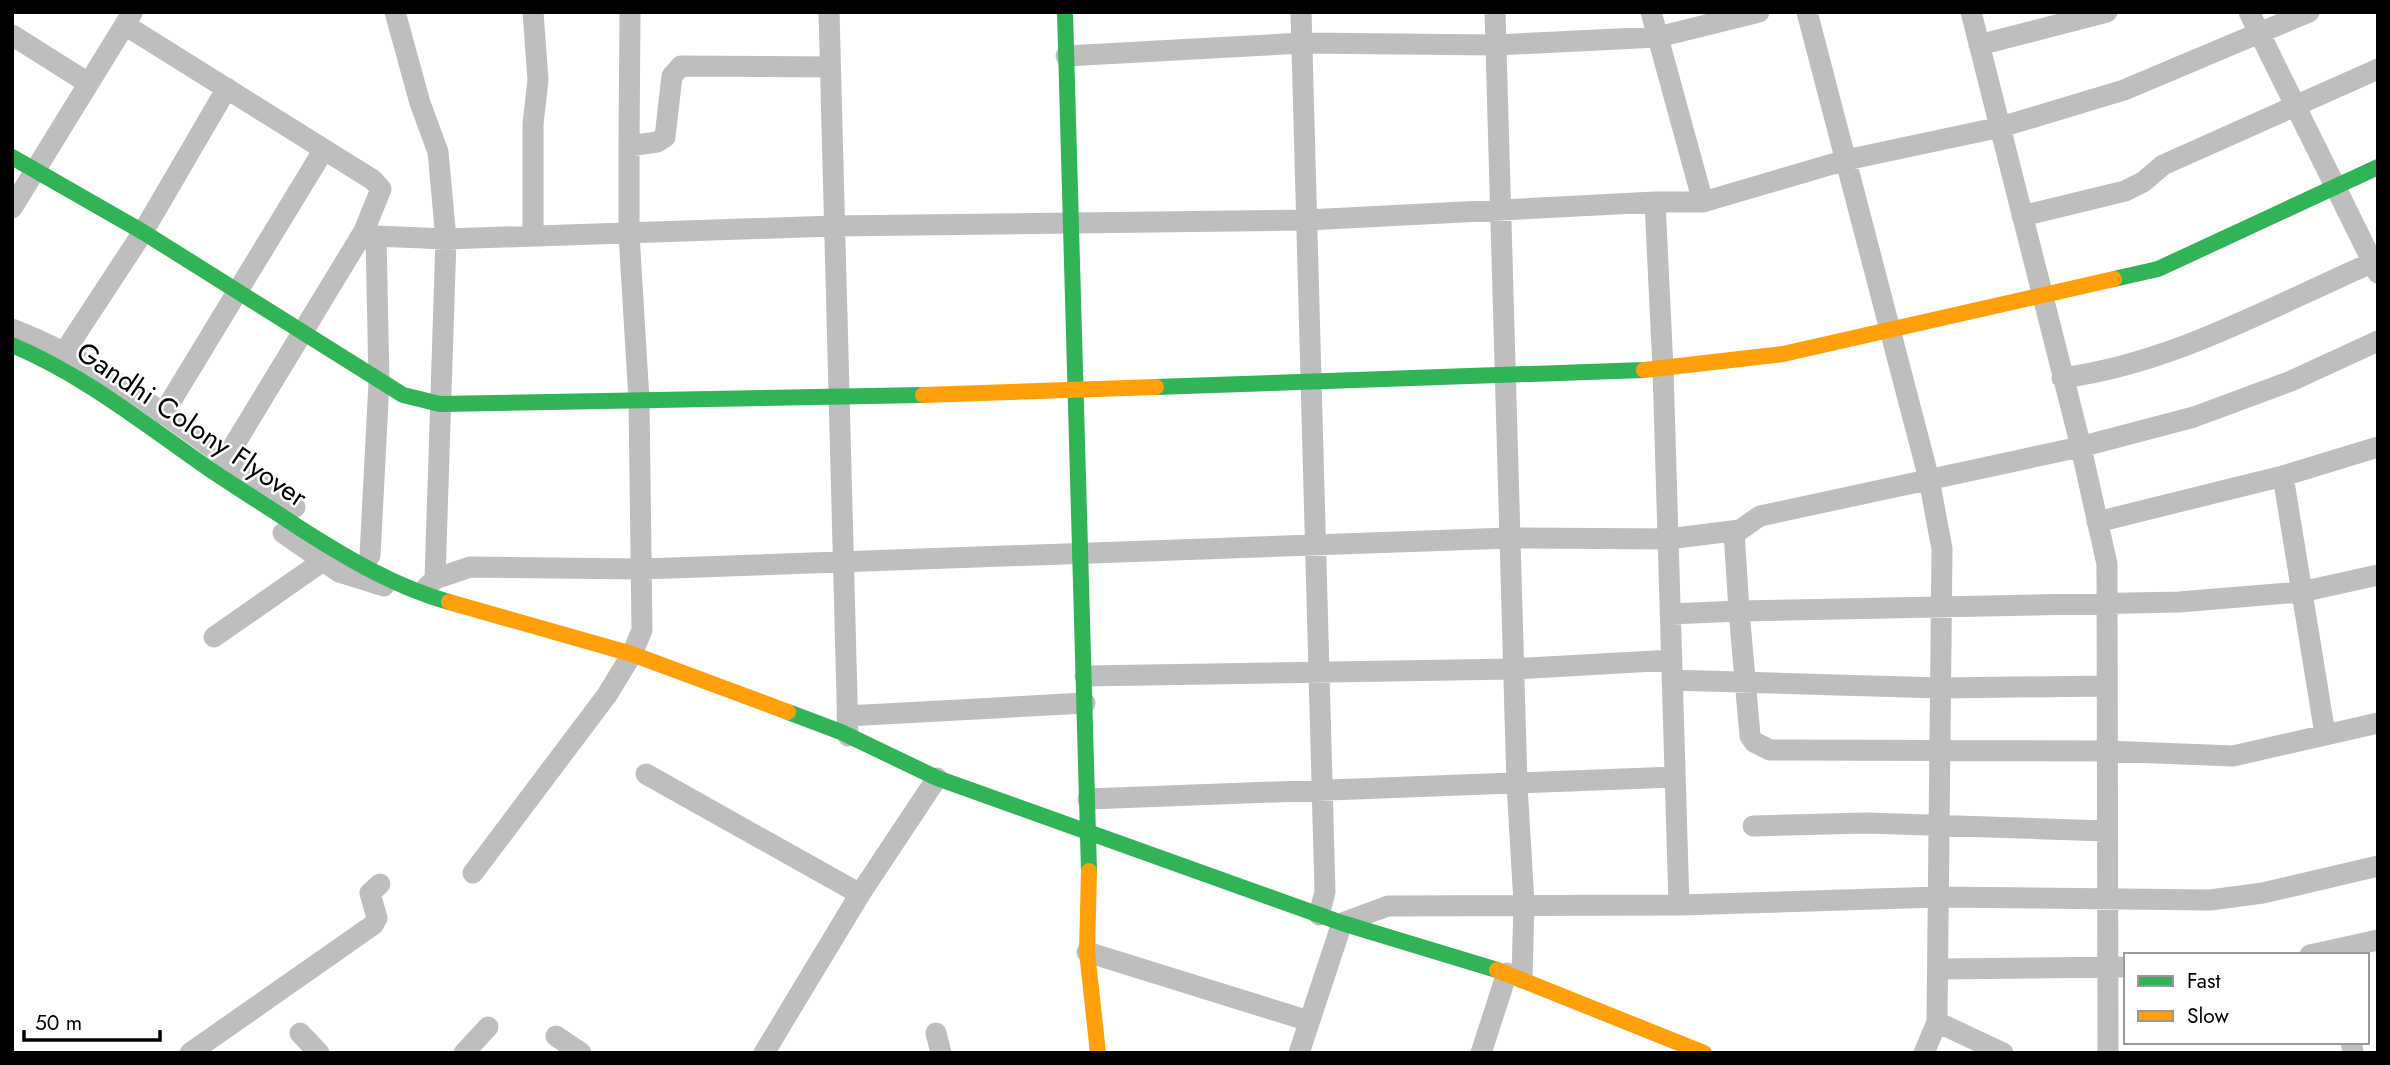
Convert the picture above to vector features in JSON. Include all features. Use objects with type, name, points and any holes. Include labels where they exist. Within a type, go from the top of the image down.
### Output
[{"type":"street","points":[[395,12],[420,103],[438,152],[446,239],[440,404],[427,586]]},
{"type":"street","points":[[533,12],[538,80],[533,124],[533,236]]},
{"type":"street","points":[[472,873],[607,695],[632,654],[642,630],[639,400],[629,234],[630,12]]},
{"type":"street","points":[[829,12],[848,726]]},
{"type":"street","points":[[1065,12],[1074,388],[1090,834],[1087,952],[1098,1053]]},
{"type":"street","points":[[1301,12],[1325,892],[1319,915]]},
{"type":"street","points":[[1481,1053],[1515,976],[1524,903],[1513,669],[1495,12]]},
{"type":"street","points":[[1651,12],[1703,202]]},
{"type":"street","points":[[1066,56],[1301,43],[1496,45],[1658,37],[1759,12]]},
{"type":"street","points":[[1807,12],[1929,479],[1942,549],[1937,1022],[1924,1053]]},
{"type":"street","points":[[1970,12],[2001,127],[2107,564],[2106,899],[2117,966],[2108,1053]]},
{"type":"street","points":[[1979,45],[2107,12]]},
{"type":"street","points":[[2062,377],[2093,373],[2179,350],[2376,265],[2249,12]]},
{"type":"street","points":[[370,234],[446,239],[834,226],[1307,219],[1500,208],[1703,202],[1846,160],[2001,127],[2124,90],[2309,12]]},
{"type":"street","points":[[12,208],[129,18],[228,88],[323,151],[373,180],[381,188],[370,234],[379,382],[370,556]]},
{"type":"street","points":[[12,35],[89,83]]},
{"type":"street","points":[[629,146],[657,142],[665,137],[670,85],[676,70],[681,66],[830,67]]},
{"type":"street","points":[[2022,216],[2125,191],[2143,183],[2162,165],[2378,69]]},
{"type":"street","points":[[65,351],[143,232],[228,88]]},
{"type":"street","points":[[163,414],[323,151]]},
{"type":"street","points":[[12,157],[143,232],[237,293],[358,364],[379,382],[403,395],[440,404],[839,398],[1663,369],[1783,354],[2158,269],[2334,185],[2378,167]]},
{"type":"street","points":[[1655,202],[1663,369],[1679,905]]},
{"type":"street","points":[[225,460],[304,331],[370,234]]},
{"type":"street","points":[[12,329],[65,351],[163,414],[225,460],[370,556],[427,586],[848,726],[937,778],[1342,923],[1515,976],[1666,1045],[1704,1053]]},
{"type":"street","points":[[94,396],[331,557],[358,579],[427,586],[470,567],[642,569],[842,563],[1080,551],[1510,538],[1668,539],[1734,531],[1760,516],[2080,447],[2194,417],[2291,381],[2378,341]]},
{"type":"street","name":"Gandhi Colony Flyover","points":[[12,345],[50,360],[91,384],[331,557]]},
{"type":"street","points":[[2097,522],[2283,476],[2378,447]]},
{"type":"street","points":[[2283,476],[2325,734]]},
{"type":"street","points":[[1734,531],[1743,682],[1750,736],[1754,742],[1770,750],[2105,751],[2233,756],[2378,723]]},
{"type":"street","points":[[214,637],[331,557]]},
{"type":"street","points":[[1670,614],[2179,602],[2301,592],[2378,575]]},
{"type":"street","points":[[1085,676],[1513,669],[1672,670],[1743,682],[1941,688],[2106,686]]},
{"type":"street","points":[[848,726],[1085,703]]},
{"type":"street","points":[[646,774],[860,894]]},
{"type":"street","points":[[1088,799],[1675,777]]},
{"type":"street","points":[[764,1053],[860,894],[937,778]]},
{"type":"street","points":[[1754,826],[1792,823],[1939,825],[2106,831]]},
{"type":"street","points":[[1342,923],[1388,906],[1524,903],[1679,905],[1939,897],[2210,900],[2263,893],[2378,866]]},
{"type":"street","points":[[190,1053],[373,925],[377,918],[370,893],[380,884]]},
{"type":"street","points":[[1299,1053],[1342,923]]},
{"type":"street","points":[[2319,953],[2378,940]]},
{"type":"street","points":[[1087,952],[1309,1021]]},
{"type":"street","points":[[1938,969],[2117,966]]},
{"type":"street","points":[[1937,1022],[2003,1053]]},
{"type":"street","points":[[464,1053],[488,1027]]},
{"type":"street","points":[[300,1032],[319,1053]]},
{"type":"street","points":[[556,1036],[582,1053]]},
{"type":"traffic: fast","points":[[1065,12],[1089,871]]},
{"type":"traffic: fast","points":[[12,157],[143,232],[403,395],[440,404],[923,395]]},
{"type":"traffic: fast","points":[[2114,279],[2158,269],[2378,167]]},
{"type":"traffic: fast","points":[[12,345],[88,385],[216,474],[334,549],[390,580],[449,602]]},
{"type":"traffic: fast","points":[[1156,387],[1644,370]]},
{"type":"traffic: fast","points":[[788,712],[841,732],[937,778],[1342,923],[1497,970]]},
{"type":"traffic: slow","points":[[1644,370],[1783,354],[2114,279]]},
{"type":"traffic: slow","points":[[923,395],[1156,387]]},
{"type":"traffic: slow","points":[[449,602],[632,654],[788,712]]},
{"type":"traffic: slow","points":[[1089,871],[1087,952],[1098,1053]]},
{"type":"traffic: slow","points":[[1497,970],[1704,1053]]}]
